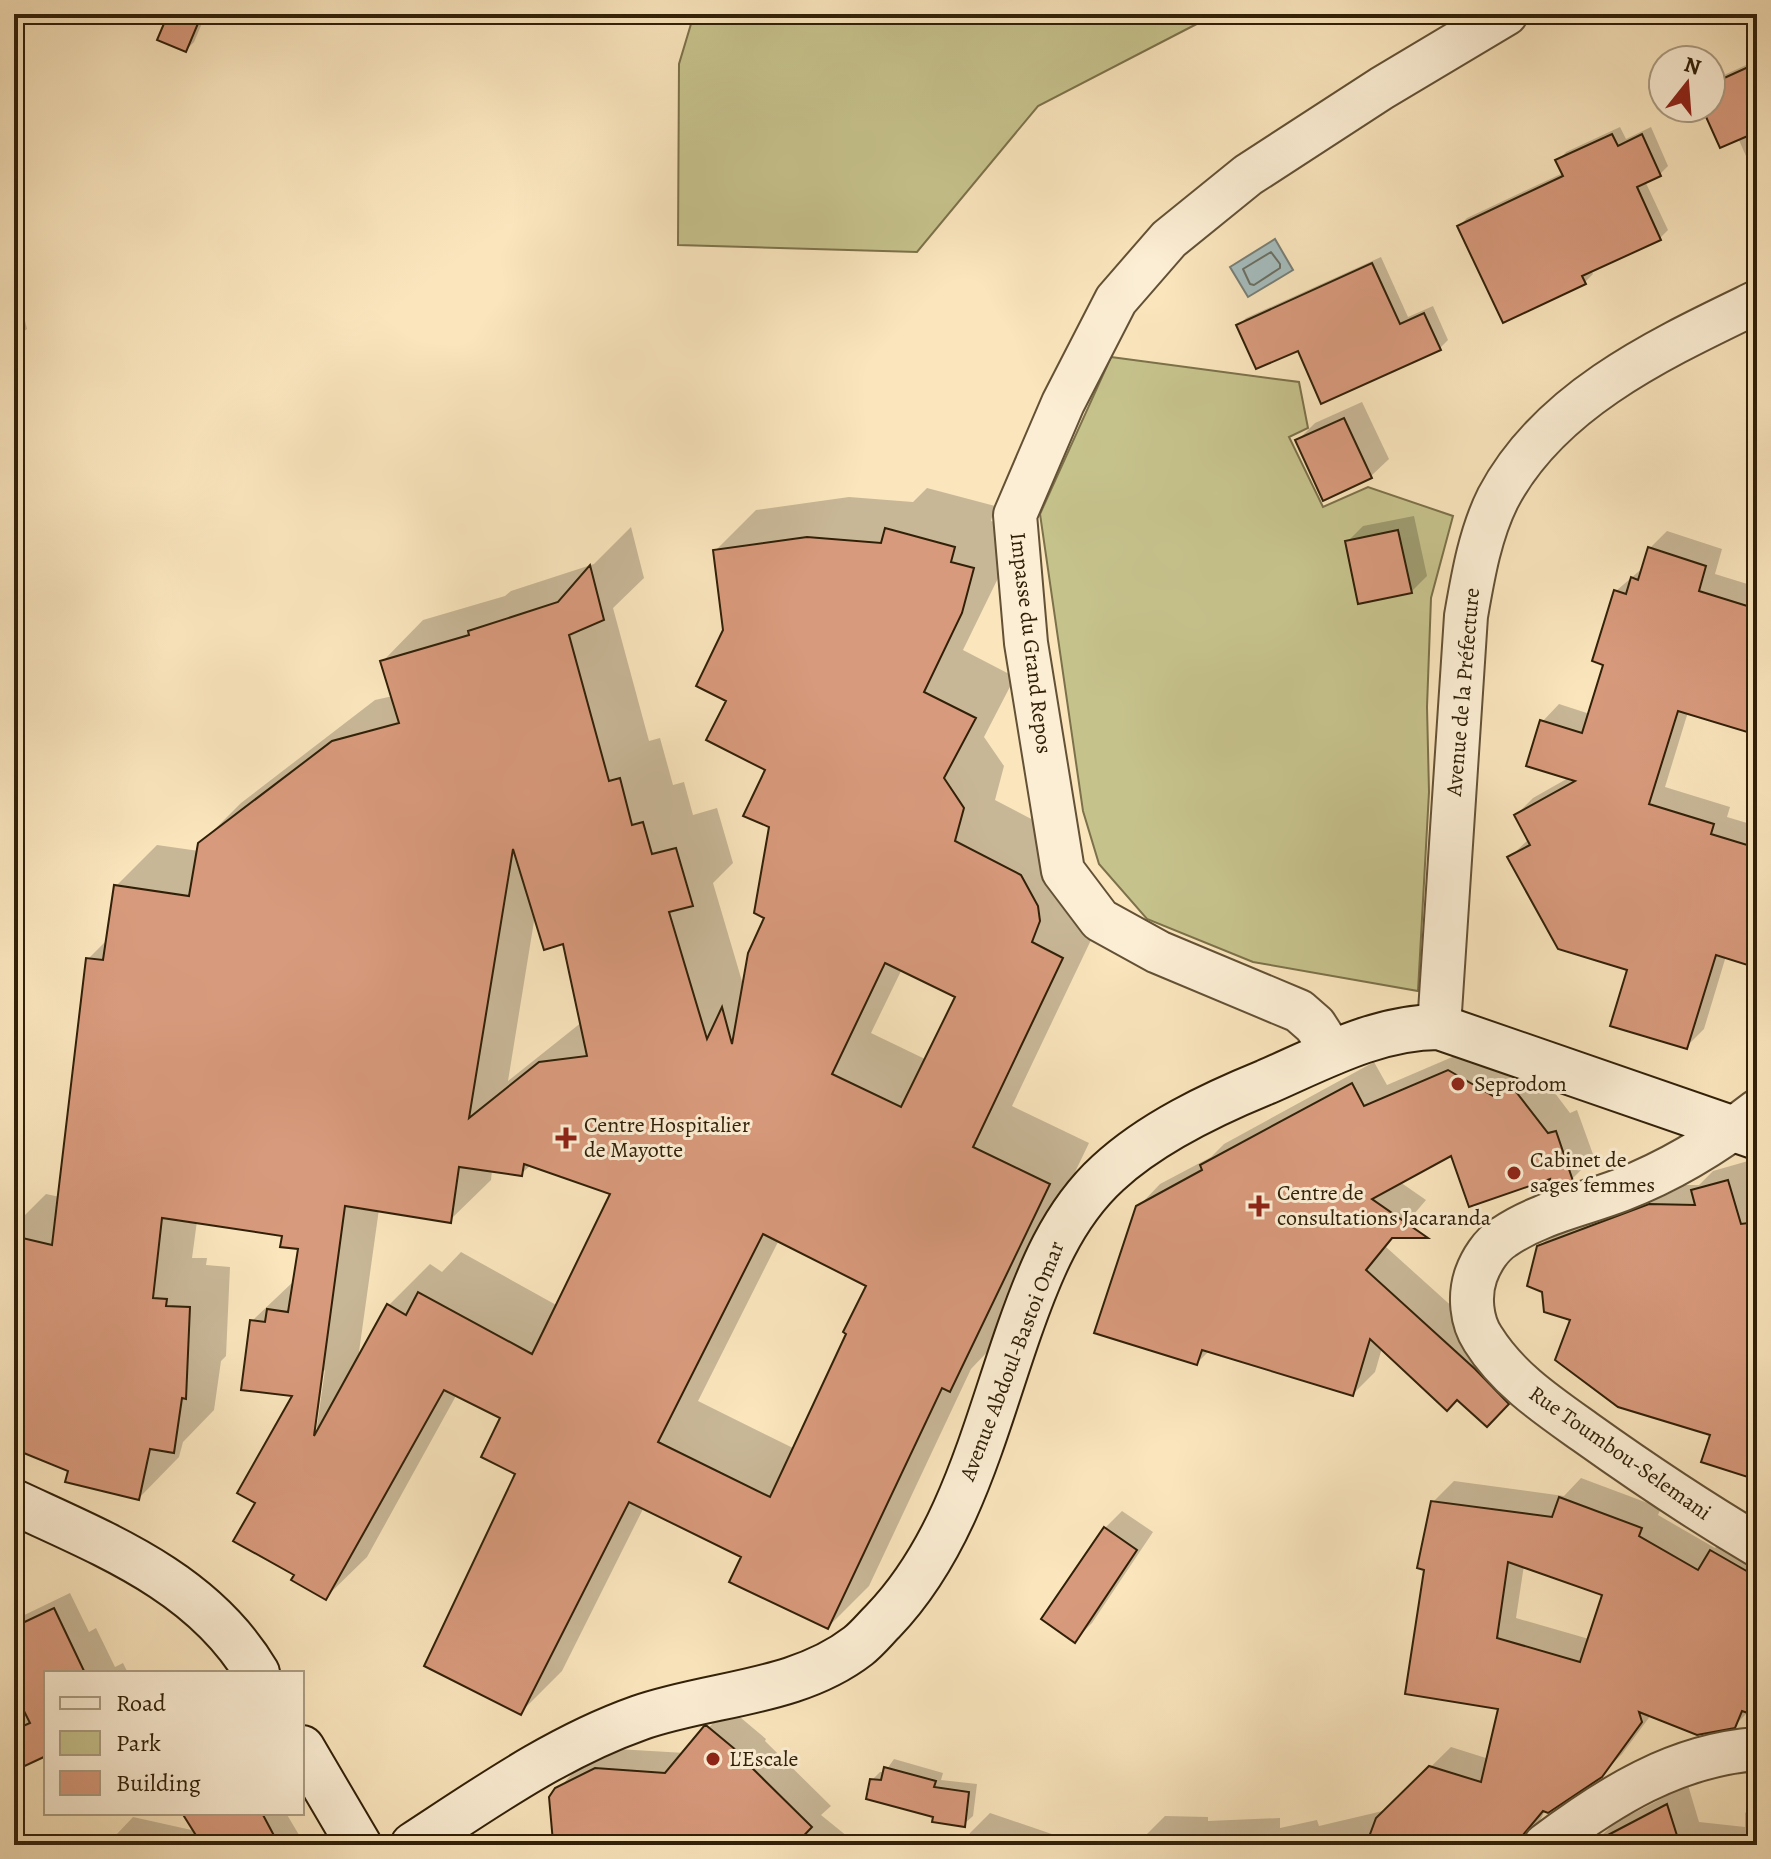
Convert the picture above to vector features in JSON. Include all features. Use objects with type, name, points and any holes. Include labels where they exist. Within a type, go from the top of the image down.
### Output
[{"type":"street","name":"Impasse du Grand Repos","points":[[1333,1053],[1315,1025],[1299,1011],[1158,952],[1100,920],[1063,871],[1026,643],[1015,515],[1063,403],[1116,300],[1169,239],[1248,175],[1382,88],[1506,14]]},
{"type":"street","name":"Avenue de la Préfecture","points":[[1439,1027],[1466,616],[1476,559],[1497,500],[1517,467],[1543,437],[1586,399],[1641,361],[1757,302]]},
{"type":"street","name":"Avenue Abdoul-Bastoi Omar","points":[[413,1845],[548,1758],[639,1718],[806,1675],[858,1646],[906,1597],[955,1514],[1034,1288],[1061,1230],[1108,1173],[1182,1123],[1249,1088],[1366,1039],[1398,1030],[1439,1027],[1749,1126]]},
{"type":"street","name":"Rue Toumbou-Selemani","points":[[1749,1126],[1645,1180],[1551,1213],[1503,1237],[1479,1265],[1473,1284],[1472,1310],[1481,1337],[1509,1373],[1543,1402],[1641,1473],[1757,1545]]},
{"type":"street","points":[[14,1502],[110,1546],[199,1602],[241,1646],[256,1671]]},
{"type":"street","points":[[1545,1845],[1570,1826],[1661,1772],[1704,1757],[1757,1749]]},
{"type":"street","points":[[304,1751],[359,1845]]},
{"type":"green space","points":[[694,14],[1216,14],[1038,106],[917,252],[678,245],[679,64]]},
{"type":"green space","points":[[1111,357],[1299,382],[1308,428],[1289,437],[1323,507],[1368,487],[1453,516],[1431,598],[1427,707],[1429,792],[1418,991],[1253,962],[1147,919],[1099,864],[1083,811],[1040,514]]},
{"type":"water","points":[[1275,239],[1293,270],[1248,297],[1230,267]]},
{"type":"building","points":[[168,14],[202,14],[186,52],[157,40]]},
{"type":"building","points":[[1757,63],[1757,132],[1720,148],[1709,124],[1727,124],[1727,77]]},
{"type":"building","points":[[1612,134],[1618,146],[1642,134],[1661,176],[1637,187],[1661,240],[1582,276],[1586,284],[1503,323],[1457,226],[1563,176],[1555,160]]},
{"type":"building","points":[[1372,263],[1400,324],[1424,313],[1441,350],[1321,404],[1298,351],[1256,369],[1236,325]]},
{"type":"building","points":[[1344,418],[1372,478],[1323,501],[1295,440]]},
{"type":"building","name":"Centre Hospitalier de Mayotte","points":[[885,528],[955,547],[951,562],[974,568],[962,613],[924,692],[976,718],[944,778],[964,808],[955,841],[1021,875],[1038,906],[1040,921],[1032,942],[1063,958],[973,1147],[1050,1184],[950,1392],[942,1388],[828,1629],[729,1582],[741,1557],[629,1502],[521,1715],[424,1666],[515,1474],[481,1457],[500,1418],[444,1390],[326,1600],[291,1580],[294,1575],[233,1541],[255,1503],[237,1493],[292,1396],[241,1390],[250,1320],[265,1322],[267,1309],[288,1312],[298,1249],[280,1247],[282,1236],[162,1218],[153,1298],[167,1299],[166,1306],[190,1307],[186,1399],[182,1398],[174,1453],[150,1449],[139,1500],[65,1482],[68,1471],[14,1449],[14,1236],[52,1245],[86,958],[103,960],[114,885],[189,896],[198,843],[332,741],[399,723],[380,661],[469,635],[468,631],[558,602],[590,565],[604,620],[569,635],[609,781],[620,778],[632,825],[643,822],[652,854],[676,848],[693,906],[669,912],[707,1039],[722,1007],[732,1044],[748,953],[764,918],[754,913],[769,827],[743,816],[765,770],[706,740],[726,701],[696,686],[723,630],[713,550],[807,537],[881,543]],"holes":[[[513,849],[544,950],[563,944],[587,1056],[539,1062],[469,1118]],[[885,963],[955,997],[901,1107],[832,1074]],[[524,1164],[610,1194],[532,1354],[418,1292],[406,1315],[387,1304],[314,1436],[345,1206],[451,1223],[459,1167],[522,1176]],[[763,1234],[866,1286],[770,1497],[658,1442]]]},
{"type":"building","points":[[1398,530],[1412,593],[1358,604],[1345,541]]},
{"type":"building","points":[[1648,547],[1706,566],[1699,591],[1757,609],[1757,735],[1678,711],[1649,804],[1714,824],[1711,834],[1757,848],[1757,968],[1716,955],[1687,1049],[1610,1026],[1627,970],[1558,949],[1507,857],[1530,845],[1514,815],[1575,781],[1526,766],[1540,720],[1582,733],[1603,665],[1592,661],[1614,590],[1626,594],[1631,577],[1638,580]]},
{"type":"building","points":[[1448,1070],[1493,1096],[1513,1088],[1548,1133],[1556,1131],[1573,1181],[1548,1189],[1550,1179],[1469,1207],[1451,1156],[1372,1199],[1428,1238],[1392,1238],[1366,1270],[1509,1404],[1487,1427],[1457,1400],[1447,1411],[1370,1339],[1353,1396],[1202,1350],[1197,1365],[1094,1333],[1136,1206],[1202,1170],[1200,1165],[1352,1083],[1364,1106]]},
{"type":"building","points":[[1728,1180],[1741,1224],[1757,1222],[1757,1480],[1701,1462],[1710,1435],[1618,1407],[1555,1360],[1570,1320],[1544,1312],[1542,1292],[1527,1286],[1537,1246],[1649,1204],[1695,1205],[1691,1190]]},
{"type":"building","points":[[1559,1497],[1642,1528],[1639,1536],[1698,1570],[1710,1550],[1757,1577],[1757,1716],[1742,1711],[1735,1728],[1697,1735],[1639,1712],[1642,1722],[1602,1777],[1548,1813],[1543,1811],[1523,1835],[1519,1845],[1366,1845],[1376,1818],[1429,1766],[1481,1782],[1498,1709],[1405,1694],[1424,1570],[1417,1568],[1431,1501],[1552,1517]],"holes":[[[1508,1562],[1602,1595],[1580,1662],[1497,1638]]]},
{"type":"building","points":[[1104,1527],[1137,1550],[1075,1643],[1041,1619]]},
{"type":"building","points":[[54,1608],[84,1671],[44,1671],[44,1757],[14,1771],[14,1730],[30,1723],[14,1691],[14,1627]]},
{"type":"building","points":[[704,1726],[748,1760],[746,1762],[812,1827],[795,1845],[553,1842],[549,1797],[555,1788],[595,1768],[665,1773]]},
{"type":"building","points":[[884,1767],[936,1781],[934,1787],[969,1792],[965,1827],[932,1822],[933,1817],[866,1799],[870,1779],[881,1780]]},
{"type":"building","points":[[1667,1804],[1680,1845],[1589,1845]]},
{"type":"building","points":[[183,1815],[263,1815],[279,1845],[202,1845]]},
{"type":"place","name":"Seprodom","points":[[1458,1084]]},
{"type":"place","name":"Centre Hospitalier de Mayotte","points":[[566,1138]]},
{"type":"place","name":"Cabinet de sages femmes","points":[[1514,1173]]},
{"type":"place","name":"Centre de consultations Jacaranda","points":[[1259,1206]]},
{"type":"place","name":"L'Escale","points":[[713,1759]]}]
